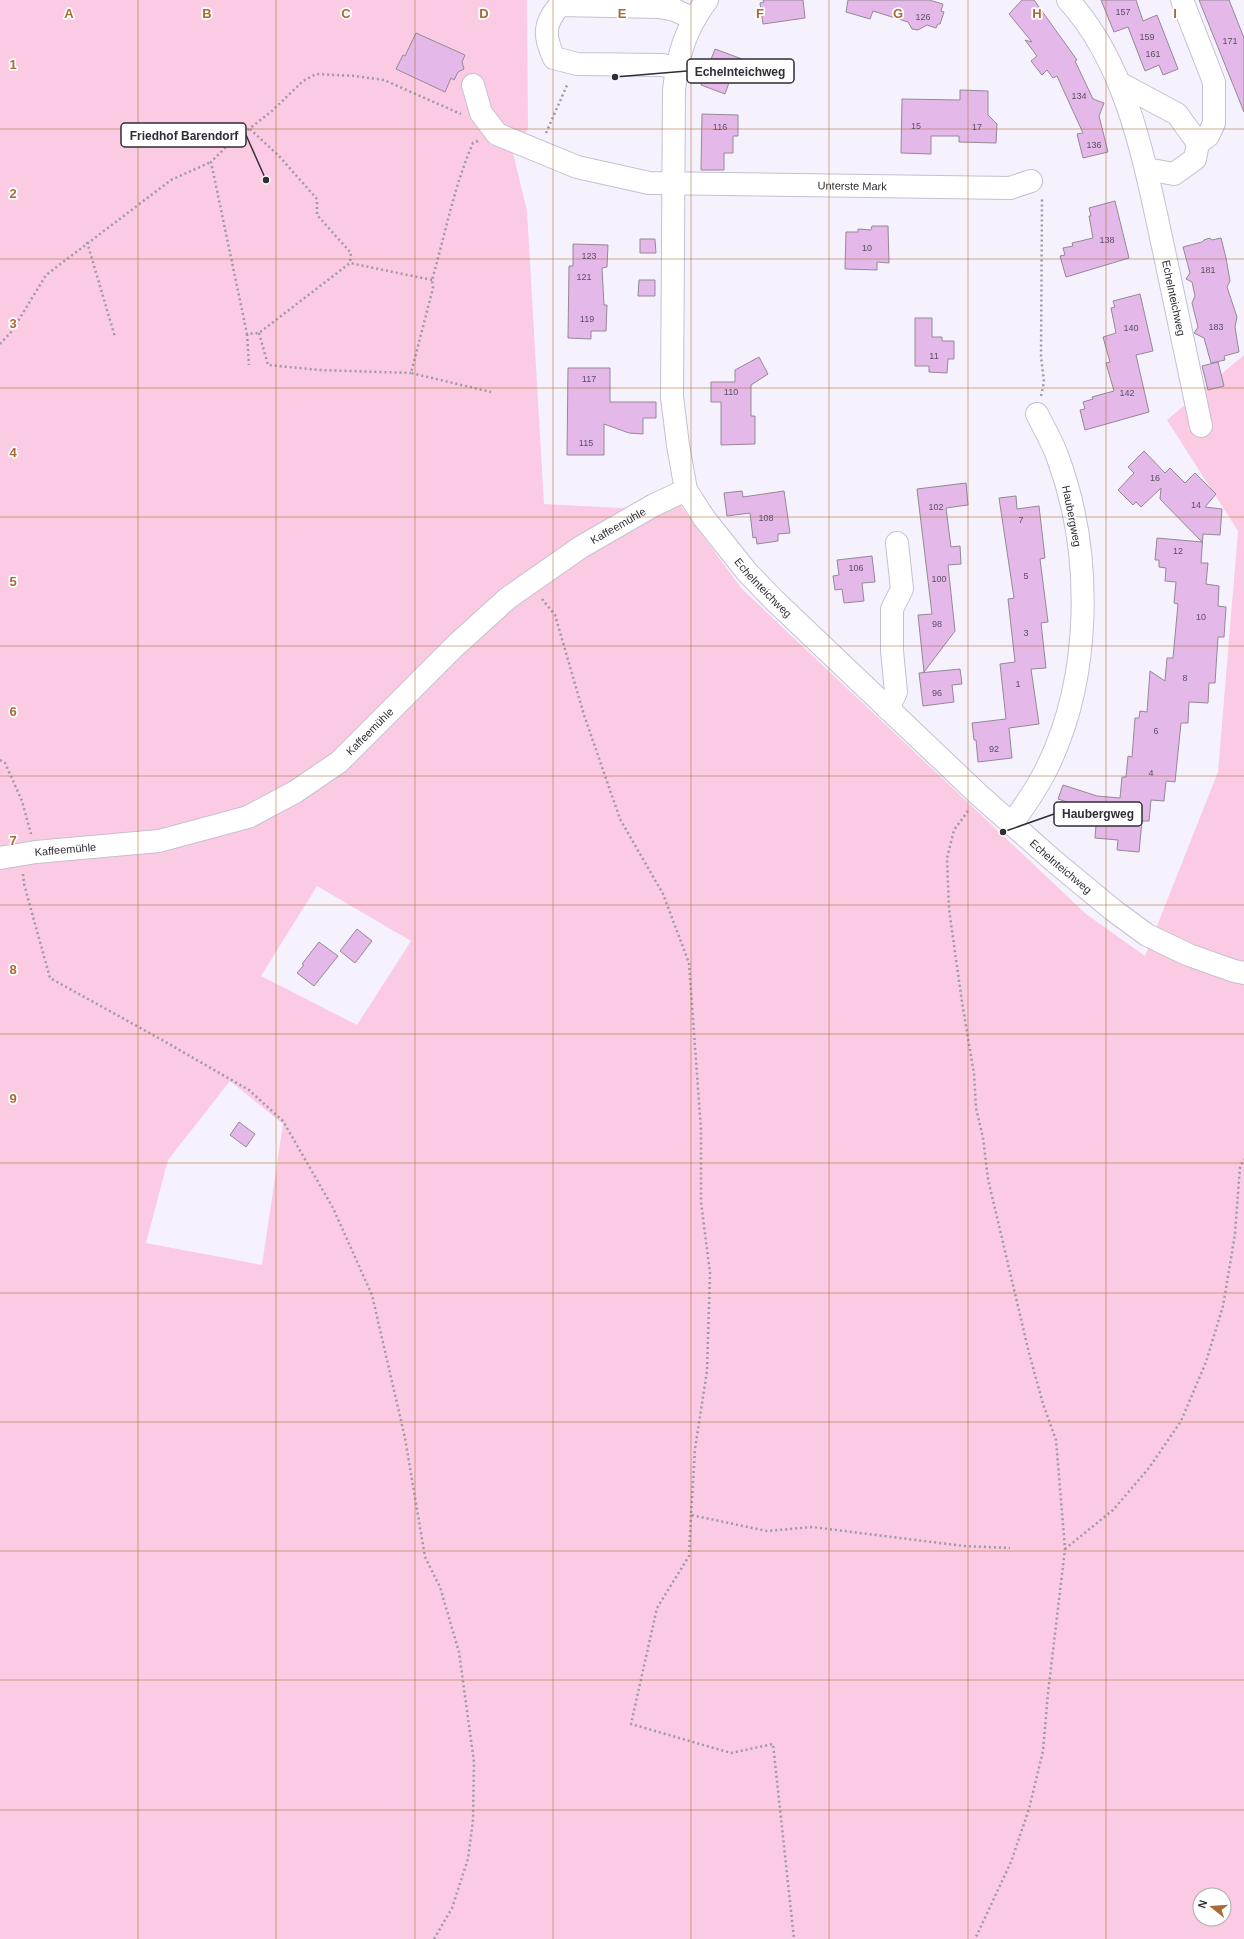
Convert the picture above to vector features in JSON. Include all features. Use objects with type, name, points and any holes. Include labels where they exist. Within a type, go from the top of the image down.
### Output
[{"type":"street","name":"Echelnteichweg","points":[[707,0],[693,19],[683,43],[676,68],[674,90],[672,397],[678,445],[686,490],[704,518],[747,572],[979,796],[1072,877],[1147,935],[1189,955],[1234,971],[1244,972]]},
{"type":"street","name":"Echelnteichweg","points":[[1068,0],[1091,29],[1121,84],[1146,169],[1201,426]]},
{"type":"street","points":[[1146,169],[1174,174],[1195,159],[1198,143],[1208,136],[1214,123],[1214,82],[1182,0]]},
{"type":"street","points":[[676,68],[662,65],[577,64],[554,58],[547,43],[546,27],[552,14],[560,5],[659,7],[675,10],[693,19]]},
{"type":"street","points":[[1121,84],[1178,114],[1198,143]]},
{"type":"street","name":"Unterste Mark","points":[[473,85],[481,113],[497,134],[577,168],[649,183],[1010,188],[1031,181]]},
{"type":"street","name":"Haubergweg","points":[[1011,824],[1031,797],[1047,768],[1059,740],[1076,676],[1082,632],[1080,557],[1072,507],[1058,457],[1037,414]]},
{"type":"street","name":"Kaffeemühle","points":[[0,858],[160,841],[248,817],[295,792],[339,762],[454,647],[508,598],[581,548],[654,505],[686,490]]},
{"type":"street","points":[[888,709],[896,692],[892,651],[892,609],[902,589],[897,543]]},
{"type":"path","points":[[538,152],[577,64]]},
{"type":"path","points":[[0,344],[12,331],[46,275],[87,242],[171,180],[210,162],[227,146],[272,111],[303,81],[316,74],[355,76],[384,80],[462,115],[479,106]]},
{"type":"path","points":[[247,334],[260,333],[350,263],[351,254],[316,215],[317,199],[279,156],[250,129]]},
{"type":"path","points":[[411,373],[433,288],[432,280],[467,157]]},
{"type":"path","points":[[210,162],[247,334],[249,364]]},
{"type":"path","points":[[1031,181],[1042,195],[1041,357],[1044,382],[1037,414]]},
{"type":"path","points":[[87,242],[115,337]]},
{"type":"path","points":[[350,263],[432,280]]},
{"type":"path","points":[[260,333],[268,365],[319,370],[411,373],[491,392]]},
{"type":"path","points":[[529,584],[555,615],[584,715],[620,819],[663,894],[689,963],[701,1130],[701,1202],[710,1273],[708,1371],[695,1449],[689,1556],[657,1608],[631,1724],[731,1753],[773,1744],[794,1939]]},
{"type":"path","points":[[0,760],[5,763],[22,801],[29,854],[24,884],[50,978],[249,1090],[283,1122],[333,1208],[372,1295],[405,1438],[425,1556],[440,1587],[459,1652],[474,1762],[473,1820],[468,1859],[452,1908],[434,1939]]},
{"type":"path","points":[[975,1939],[1011,1862],[1029,1809],[1043,1751],[1048,1693],[1065,1549],[1056,1440],[1043,1404],[1029,1353],[988,1179],[983,1138],[976,1108],[974,1074],[949,909],[947,858],[954,830],[979,796]]},
{"type":"path","points":[[1065,1549],[1113,1510],[1149,1468],[1181,1421],[1206,1362],[1223,1306],[1235,1234],[1240,1167],[1244,1159]]},
{"type":"path","points":[[691,1515],[768,1531],[812,1528],[964,1546],[1010,1548]]},
{"type":"shaded area","points":[[0,0],[527,0],[528,129],[512,149],[527,211],[544,504],[661,510],[680,505],[742,589],[1086,914],[1145,956],[1218,772],[1238,531],[1167,420],[1244,355],[1244,1939],[0,1939]],"holes":[[[317,886],[411,941],[357,1025],[261,976]],[[230,1081],[283,1124],[262,1265],[146,1243],[168,1160]]]},
{"type":"building","points":[[763,0],[803,0],[805,18],[763,24],[760,3],[764,2]]},
{"type":"building","points":[[848,0],[929,0],[943,4],[941,11],[944,12],[940,24],[938,24],[936,28],[927,25],[918,30],[912,29],[908,22],[873,11],[870,19],[846,12]]},
{"type":"building","points":[[1022,0],[1034,0],[1077,60],[1075,61],[1093,99],[1104,103],[1099,116],[1108,152],[1083,158],[1077,134],[1083,133],[1057,76],[1053,78],[1047,70],[1042,75],[1031,61],[1037,56],[1025,40],[1032,42],[1009,14]]},
{"type":"building","points":[[1101,0],[1136,0],[1143,21],[1157,15],[1178,69],[1163,75],[1159,65],[1145,71],[1128,27],[1114,32]]},
{"type":"building","points":[[1199,0],[1229,0],[1244,38],[1244,112]]},
{"type":"building","points":[[416,33],[465,55],[462,62],[464,69],[458,72],[454,80],[451,78],[445,92],[396,69],[403,55],[405,56]]},
{"type":"building","points":[[715,49],[750,62],[744,78],[732,74],[725,94],[701,85]]},
{"type":"building","points":[[960,90],[988,91],[988,115],[997,124],[996,143],[959,142],[959,136],[931,136],[931,154],[901,153],[902,99],[960,100]]},
{"type":"building","points":[[702,114],[738,115],[738,136],[733,136],[733,153],[724,153],[724,170],[701,170]]},
{"type":"building","points":[[1115,201],[1129,258],[1066,277],[1060,256],[1065,255],[1063,248],[1073,246],[1072,243],[1093,238],[1089,208]]},
{"type":"building","points":[[872,226],[888,226],[889,263],[877,262],[877,270],[845,269],[846,232],[858,232],[858,229],[871,230]]},
{"type":"building","points":[[1210,238],[1212,240],[1221,238],[1230,281],[1227,287],[1237,317],[1235,327],[1239,352],[1224,356],[1225,360],[1211,363],[1204,338],[1194,333],[1198,327],[1192,303],[1195,296],[1192,282],[1186,279],[1190,273],[1183,247],[1202,242]]},
{"type":"building","points":[[640,239],[655,239],[656,253],[640,253]]},
{"type":"building","points":[[573,244],[608,245],[607,267],[602,268],[604,305],[607,305],[606,331],[591,331],[591,339],[568,338],[569,266],[573,266]]},
{"type":"building","points":[[639,280],[655,280],[655,296],[638,296]]},
{"type":"building","points":[[1140,294],[1153,351],[1136,355],[1149,412],[1085,430],[1080,410],[1085,409],[1083,402],[1093,399],[1092,397],[1114,391],[1106,363],[1110,362],[1103,337],[1116,333],[1111,308],[1115,307],[1113,301]]},
{"type":"building","points":[[915,318],[932,318],[932,337],[942,337],[942,341],[954,341],[954,359],[948,359],[947,373],[929,372],[929,366],[915,366]]},
{"type":"building","points":[[759,357],[768,374],[751,385],[751,416],[755,416],[755,444],[721,445],[721,402],[711,402],[711,382],[735,382],[735,370]]},
{"type":"building","points":[[1218,362],[1224,386],[1208,390],[1202,366]]},
{"type":"building","points":[[568,368],[610,368],[610,402],[656,402],[656,418],[643,418],[643,434],[629,433],[604,424],[604,455],[567,455]]},
{"type":"building","points":[[1144,451],[1165,473],[1170,468],[1185,483],[1195,473],[1216,494],[1205,507],[1222,509],[1220,535],[1203,534],[1201,563],[1208,563],[1206,584],[1219,586],[1218,606],[1226,607],[1224,637],[1218,637],[1215,683],[1209,683],[1208,703],[1189,702],[1188,723],[1181,723],[1175,782],[1166,781],[1164,801],[1151,800],[1149,821],[1142,821],[1139,852],[1117,850],[1118,840],[1095,838],[1097,812],[1058,799],[1063,785],[1097,796],[1120,798],[1122,777],[1126,777],[1128,756],[1132,757],[1135,718],[1139,718],[1140,711],[1147,712],[1150,671],[1165,681],[1167,658],[1173,658],[1178,604],[1174,603],[1176,582],[1165,581],[1166,568],[1159,567],[1159,560],[1155,560],[1157,538],[1202,542],[1160,499],[1161,488],[1141,507],[1136,502],[1133,505],[1118,490],[1134,473],[1128,467]]},
{"type":"building","points":[[966,483],[968,505],[946,508],[951,547],[960,546],[961,564],[948,565],[955,631],[924,672],[918,615],[932,614],[917,489]]},
{"type":"building","points":[[742,491],[743,497],[784,491],[790,533],[778,534],[778,541],[757,544],[756,537],[753,538],[750,513],[727,516],[724,493]]},
{"type":"building","points":[[1016,496],[1017,509],[1039,506],[1045,558],[1040,559],[1048,622],[1041,623],[1046,668],[1031,669],[1039,724],[1009,728],[1012,758],[978,762],[976,740],[974,740],[972,723],[1006,719],[1000,664],[1015,662],[1008,599],[1014,598],[999,498]]},
{"type":"building","points":[[872,556],[875,582],[862,583],[864,601],[844,603],[842,589],[835,590],[833,576],[839,575],[837,560]]},
{"type":"building","points":[[960,669],[962,684],[952,685],[954,702],[923,706],[919,673]]},
{"type":"building","points":[[357,929],[372,941],[355,963],[340,951]]},
{"type":"building","points":[[319,942],[338,956],[314,986],[297,973]]},
{"type":"building","points":[[239,1122],[255,1134],[246,1147],[230,1135]]},
{"type":"place","name":"Echelnteichweg","points":[[615,77]]},
{"type":"place","name":"Friedhof Barendorf","points":[[266,180]]},
{"type":"place","name":"Haubergweg","points":[[1003,832]]}]
